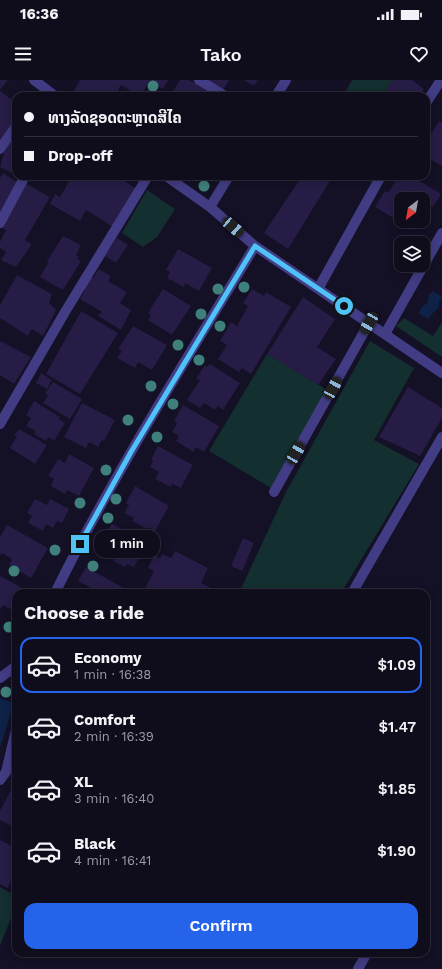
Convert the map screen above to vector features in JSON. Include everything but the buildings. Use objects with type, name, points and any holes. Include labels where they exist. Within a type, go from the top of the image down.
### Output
[{"type":"street","points":[[34,80],[41,92]]},
{"type":"street","points":[[199,80],[218,92]]},
{"type":"street","points":[[278,92],[286,80]]},
{"type":"street","points":[[430,97],[441,80]]},
{"type":"street","points":[[0,149],[12,132]]},
{"type":"street","points":[[0,223],[23,180]]},
{"type":"street","points":[[0,424],[65,312],[146,180]]},
{"type":"street","points":[[172,180],[210,207],[255,246],[442,373]]},
{"type":"street","points":[[210,207],[226,180]]},
{"type":"street","points":[[318,289],[379,180]]},
{"type":"street","points":[[385,334],[442,233]]},
{"type":"street","points":[[57,589],[72,557],[131,452],[255,246]]},
{"type":"street","points":[[274,492],[369,323]]},
{"type":"street","points":[[354,589],[442,437]]},
{"type":"street","points":[[0,678],[12,669]]},
{"type":"street","points":[[0,780],[6,772],[12,747]]},
{"type":"street","points":[[358,969],[365,957]]},
{"type":"green space","points":[[352,80],[393,80],[386,92],[345,92]]},
{"type":"green space","points":[[147,190],[175,209],[157,237],[143,247],[122,233]]},
{"type":"green space","points":[[404,318],[433,336],[442,322],[442,357],[396,326]]},
{"type":"green space","points":[[370,341],[414,368],[374,440],[419,464],[343,589],[241,589],[286,492]]},
{"type":"green space","points":[[267,354],[329,391],[271,488],[209,451]]},
{"type":"green space","points":[[0,887],[12,894],[12,915],[0,946]]},
{"type":"water","points":[[433,291],[442,297],[439,301],[439,307],[429,319],[419,314],[421,308],[427,303],[429,295]]},
{"type":"water","points":[[0,698],[12,702],[12,709],[0,748]]},
{"type":"route","points":[[80,544],[131,452],[255,246],[344,306]]}]
